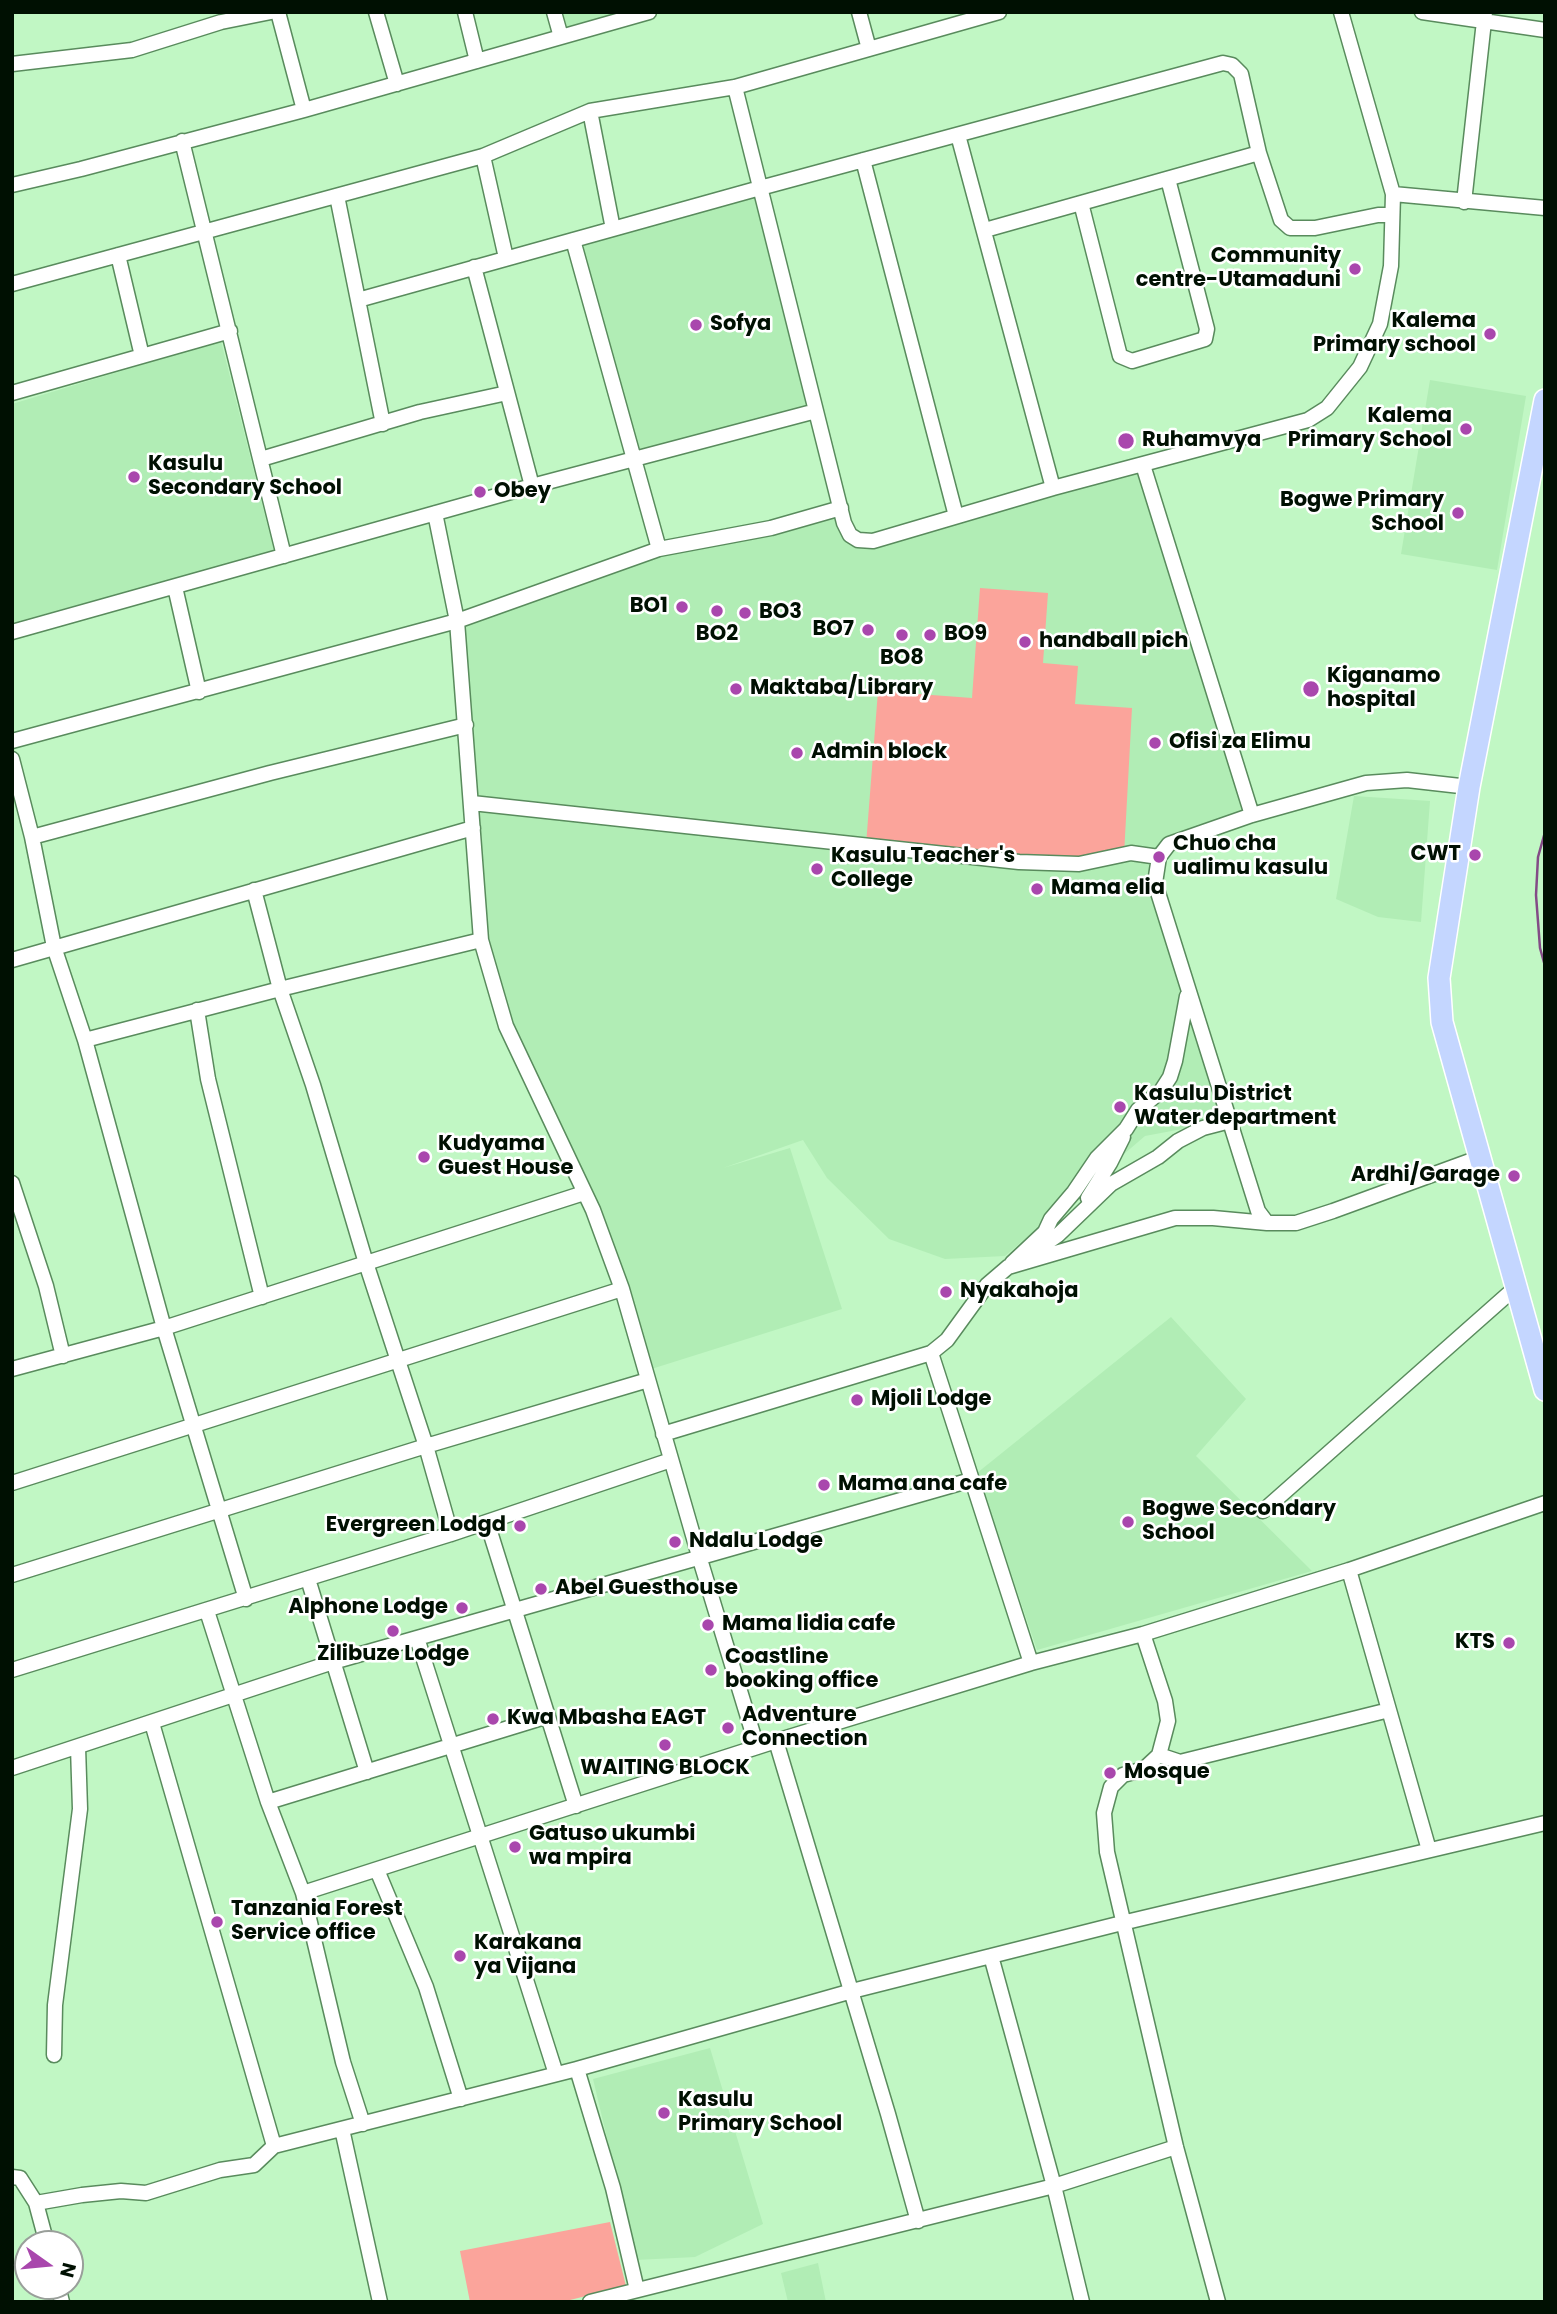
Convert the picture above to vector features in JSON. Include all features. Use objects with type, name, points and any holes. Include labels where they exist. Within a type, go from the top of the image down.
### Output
[{"type":"highway","points":[[1545,400],[1469,787],[1439,978],[1443,1022],[1516,1288],[1539,1349],[1545,1390]]},
{"type":"street","points":[[12,64],[132,50],[221,22],[271,12]]},
{"type":"street","points":[[278,12],[304,110]]},
{"type":"street","points":[[376,12],[397,83]]},
{"type":"street","points":[[466,12],[477,61]]},
{"type":"street","points":[[554,12],[561,37]]},
{"type":"street","points":[[12,185],[304,110],[649,12]]},
{"type":"street","points":[[859,12],[869,49]]},
{"type":"street","points":[[12,284],[483,156],[590,111],[734,87],[999,12]]},
{"type":"street","points":[[734,87],[841,508],[850,536],[858,540],[873,541],[1053,488],[1308,420],[1327,408],[1360,367],[1380,324],[1391,266],[1393,194],[1342,12]]},
{"type":"street","points":[[1422,12],[1484,17],[1545,30]]},
{"type":"street","points":[[1464,202],[1484,17]]},
{"type":"street","points":[[358,300],[760,188],[1223,64],[1232,65],[1241,74],[1259,153],[1281,220],[1290,228],[1315,228],[1378,215],[1392,215]]},
{"type":"street","points":[[590,111],[613,229]]},
{"type":"street","points":[[958,135],[1053,488]]},
{"type":"street","points":[[181,141],[285,556]]},
{"type":"street","points":[[985,230],[1259,153]]},
{"type":"street","points":[[483,156],[506,258]]},
{"type":"street","points":[[863,160],[956,516]]},
{"type":"street","points":[[1081,203],[1121,356],[1132,361],[1205,340],[1207,329],[1168,179]]},
{"type":"street","points":[[1393,194],[1545,208]]},
{"type":"street","points":[[337,196],[383,425]]},
{"type":"street","points":[[573,240],[659,550]]},
{"type":"street","points":[[118,255],[142,356]]},
{"type":"street","points":[[474,267],[532,486]]},
{"type":"street","points":[[12,393],[230,331]]},
{"type":"street","points":[[261,459],[420,412],[507,393]]},
{"type":"street","points":[[12,632],[532,486],[816,411]]},
{"type":"street","points":[[1143,465],[1252,815]]},
{"type":"street","points":[[12,741],[457,621],[659,550],[771,528],[841,508]]},
{"type":"street","points":[[435,513],[457,621],[481,940],[506,1026],[593,1210],[622,1289],[757,1747]]},
{"type":"street","points":[[175,587],[199,692]]},
{"type":"street","points":[[32,836],[466,725]]},
{"type":"street","points":[[12,759],[32,836],[54,947],[85,1040],[164,1328],[246,1599]]},
{"type":"street","points":[[1267,1223],[1258,1212],[1155,884],[1159,857],[1169,844],[1252,815],[1366,783],[1407,780],[1469,787]]},
{"type":"street","points":[[472,803],[1019,862],[1079,864],[1131,853],[1159,857]]},
{"type":"street","points":[[12,960],[473,828]]},
{"type":"street","points":[[254,890],[280,989],[313,1085],[451,1534]]},
{"type":"street","points":[[85,1040],[481,940]]},
{"type":"street","points":[[1083,1210],[1126,1129],[1139,1110],[1161,1091],[1170,1077],[1187,1006],[1187,988]]},
{"type":"street","points":[[197,1010],[208,1079],[262,1297]]},
{"type":"street","points":[[1012,1263],[1036,1251],[1058,1235],[1102,1191],[1203,1128],[1230,1121]]},
{"type":"street","points":[[663,1434],[931,1353],[947,1340],[987,1285],[1045,1232],[1051,1219],[1074,1192],[1097,1158],[1126,1129]]},
{"type":"street","points":[[1012,1263],[1175,1219],[1213,1218],[1296,1223],[1478,1157]]},
{"type":"street","points":[[12,1183],[46,1286],[63,1356]]},
{"type":"street","points":[[12,1369],[164,1328],[584,1193]]},
{"type":"street","points":[[1263,1511],[1516,1288]]},
{"type":"street","points":[[12,1483],[622,1289]]},
{"type":"street","points":[[931,1353],[1031,1663]]},
{"type":"street","points":[[12,1575],[426,1446],[648,1381]]},
{"type":"street","points":[[12,1670],[451,1534],[671,1460]]},
{"type":"street","points":[[12,1768],[234,1697],[332,1662],[971,1480]]},
{"type":"street","points":[[303,1893],[776,1741],[1031,1663],[1143,1634],[1349,1570],[1545,1503]]},
{"type":"street","points":[[487,1522],[576,1806]]},
{"type":"street","points":[[1349,1570],[1429,1850]]},
{"type":"street","points":[[309,1579],[367,1772]]},
{"type":"street","points":[[207,1611],[268,1802],[303,1893],[343,2062],[363,2124]]},
{"type":"street","points":[[1143,1634],[1165,1701],[1168,1721],[1159,1755],[1144,1769],[1123,1776],[1111,1787],[1104,1813],[1107,1852],[1176,2147],[1218,2302]]},
{"type":"street","points":[[417,1638],[556,2074]]},
{"type":"street","points":[[1159,1755],[1181,1762],[1389,1710]]},
{"type":"street","points":[[268,1802],[548,1716]]},
{"type":"street","points":[[152,1723],[274,2146]]},
{"type":"street","points":[[776,1741],[918,2221]]},
{"type":"street","points":[[54,2055],[55,2005],[80,1809],[78,1747]]},
{"type":"street","points":[[36,2203],[108,2192],[146,2193],[220,2170],[254,2165],[274,2146],[577,2069],[852,1991],[1122,1923],[1545,1823]]},
{"type":"street","points":[[377,1870],[426,1987],[461,2099]]},
{"type":"street","points":[[991,1956],[1054,2186],[1082,2302]]},
{"type":"street","points":[[577,2069],[643,2294]]},
{"type":"street","points":[[342,2129],[380,2302]]},
{"type":"street","points":[[590,2302],[643,2294],[1054,2186],[1176,2147]]},
{"type":"street","points":[[12,2177],[20,2178],[36,2203],[43,2230]]},
{"type":"shaded area","points":[[563,12],[622,12],[567,27]]},
{"type":"shaded area","name":"Sofya","points":[[758,191],[814,410],[638,457],[575,240]]},
{"type":"shaded area","name":"Kasulu Secondary School","points":[[221,341],[274,551],[12,623],[12,404]]},
{"type":"shaded area","points":[[1430,380],[1526,396],[1497,570],[1401,554]]},
{"type":"shaded area","name":"Kasulu Teacher's College","points":[[1143,465],[1252,814],[1170,843],[1155,883],[1230,1120],[1145,1136],[1005,1256],[945,1259],[889,1239],[827,1178],[803,1140],[723,1168],[790,1148],[842,1309],[645,1371],[622,1289],[506,1025],[481,940],[457,620],[659,549],[841,507],[859,539]]},
{"type":"shaded area","points":[[980,588],[1048,593],[1043,663],[1078,666],[1075,704],[1132,708],[1124,855],[1085,863],[866,845],[878,691],[972,698]]},
{"type":"shaded area","points":[[1354,796],[1430,801],[1421,922],[1378,917],[1336,899]]},
{"type":"shaded area","name":"Bogwe Secondary School","points":[[1171,1317],[1246,1399],[1196,1456],[1312,1571],[1037,1650],[977,1473]]},
{"type":"shaded area","points":[[710,2048],[763,2224],[695,2257],[636,2260],[593,2079]]},
{"type":"shaded area","points":[[610,2222],[626,2286],[562,2302],[470,2302],[460,2251]]},
{"type":"shaded area","points":[[818,2263],[826,2302],[788,2302],[781,2273]]},
{"type":"waterway","points":[[1545,650],[1545,664]]},
{"type":"waterway","points":[[1545,832],[1538,857],[1536,895],[1540,948],[1545,966]]},
{"type":"place","name":"Community centre-Utamaduni","points":[[1355,269]]},
{"type":"place","name":"Sofya","points":[[696,325]]},
{"type":"place","name":"Kalema Primary school","points":[[1490,334]]},
{"type":"place","name":"Kalema Primary School","points":[[1466,429]]},
{"type":"place","name":"Ruhamvya","points":[[1126,441]]},
{"type":"place","name":"Kasulu Secondary School","points":[[134,477]]},
{"type":"place","name":"Obey","points":[[480,492]]},
{"type":"place","name":"Bogwe Primary School","points":[[1458,513]]},
{"type":"place","name":"BO1","points":[[682,607]]},
{"type":"place","name":"BO2","points":[[717,611]]},
{"type":"place","name":"BO3","points":[[745,613]]},
{"type":"place","name":"BO7","points":[[868,630]]},
{"type":"place","name":"BO8","points":[[902,635]]},
{"type":"place","name":"BO9","points":[[930,635]]},
{"type":"place","name":"handball pich","points":[[1025,642]]},
{"type":"place","name":"Maktaba/Library","points":[[736,689]]},
{"type":"place","name":"Kiganamo hospital","points":[[1311,689]]},
{"type":"place","name":"Ofisi za Elimu","points":[[1155,743]]},
{"type":"place","name":"Admin block","points":[[797,753]]},
{"type":"place","name":"CWT","points":[[1475,855]]},
{"type":"place","name":"Chuo cha ualimu kasulu","points":[[1159,857]]},
{"type":"place","name":"Kasulu Teacher's College","points":[[817,869]]},
{"type":"place","name":"Mama elia","points":[[1037,889]]},
{"type":"place","name":"Kasulu District Water department","points":[[1120,1107]]},
{"type":"place","name":"Kudyama Guest House","points":[[424,1157]]},
{"type":"place","name":"Ardhi/Garage","points":[[1514,1176]]},
{"type":"place","name":"Nyakahoja","points":[[946,1292]]},
{"type":"place","name":"Mjoli Lodge","points":[[857,1400]]},
{"type":"place","name":"Mama ana cafe","points":[[824,1485]]},
{"type":"place","name":"Bogwe Secondary School","points":[[1128,1522]]},
{"type":"place","name":"Evergreen Lodgd","points":[[520,1526]]},
{"type":"place","name":"Ndalu Lodge","points":[[675,1542]]},
{"type":"place","name":"Abel Guesthouse","points":[[541,1589]]},
{"type":"place","name":"Alphone Lodge","points":[[462,1608]]},
{"type":"place","name":"Mama lidia cafe","points":[[708,1625]]},
{"type":"place","name":"Zilibuze Lodge","points":[[393,1631]]},
{"type":"place","name":"KTS","points":[[1509,1643]]},
{"type":"place","name":"Coastline booking office","points":[[711,1670]]},
{"type":"place","name":"Kwa Mbasha EAGT","points":[[493,1719]]},
{"type":"place","name":"Adventure Connection","points":[[728,1728]]},
{"type":"place","name":"WAITING BLOCK","points":[[665,1745]]},
{"type":"place","name":"Mosque","points":[[1110,1773]]},
{"type":"place","name":"Gatuso ukumbi wa mpira","points":[[515,1847]]},
{"type":"place","name":"Tanzania Forest Service office","points":[[217,1922]]},
{"type":"place","name":"Karakana ya Vijana","points":[[460,1956]]},
{"type":"place","name":"Kasulu Primary School","points":[[664,2113]]}]
